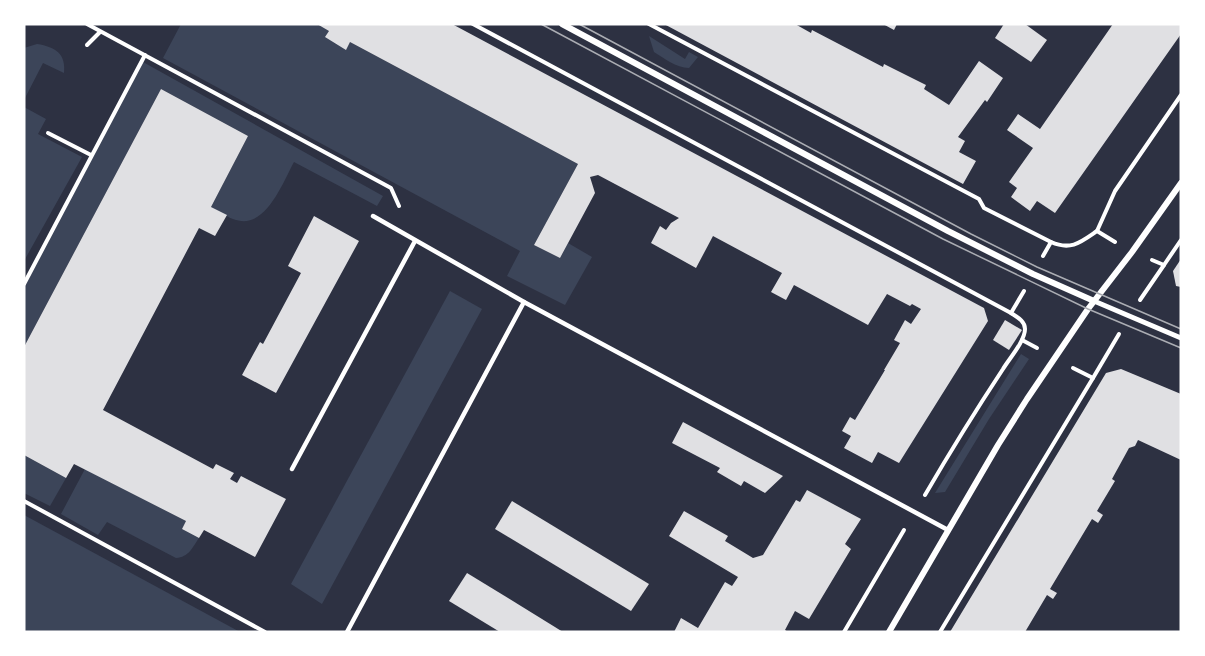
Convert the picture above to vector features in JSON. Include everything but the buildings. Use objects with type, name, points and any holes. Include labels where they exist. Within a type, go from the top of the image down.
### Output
[{"type":"street","points":[[562,24],[948,231],[1033,274],[1181,338]]},
{"type":"street","points":[[889,632],[1027,399],[1094,301],[1181,183]]},
{"type":"lane","points":[[373,216],[524,302],[948,530]]},
{"type":"lane","points":[[292,469],[416,241]]},
{"type":"lane","points":[[346,632],[524,302]]},
{"type":"path","points":[[87,24],[391,188],[416,241]]},
{"type":"path","points":[[473,24],[1011,313]]},
{"type":"path","points":[[649,24],[979,199],[984,208],[1052,242]]},
{"type":"path","points":[[87,45],[100,32]]},
{"type":"path","points":[[24,284],[145,55]]},
{"type":"path","points":[[1097,231],[1115,190],[1181,95]]},
{"type":"path","points":[[48,133],[91,155]]},
{"type":"path","points":[[1164,265],[1181,240]]},
{"type":"path","points":[[844,632],[915,511],[1022,340]]},
{"type":"path","points":[[940,632],[1093,378]]},
{"type":"path","points":[[24,501],[265,632]]},
{"type":"shaded area","points":[[181,24],[317,24],[329,31],[326,37],[346,49],[350,42],[578,164],[534,245],[560,258],[568,243],[592,257],[565,305],[507,276],[520,251],[163,58]]},
{"type":"shaded area","points":[[649,36],[685,59],[689,52],[698,57],[689,68],[675,65],[654,52]]},
{"type":"shaded area","points":[[37,44],[50,47],[58,52],[63,61],[64,73],[43,63],[24,100],[24,48]]},
{"type":"shaded area","points":[[143,62],[383,196],[377,206],[294,162],[279,192],[265,211],[247,221],[230,218],[211,207],[248,136],[161,89],[24,347],[24,288]]},
{"type":"shaded area","points":[[24,107],[46,119],[38,134],[82,157],[24,261]]},
{"type":"shaded area","points":[[450,291],[482,309],[322,604],[291,584]]},
{"type":"shaded area","points":[[1021,354],[1029,359],[945,492],[935,493]]},
{"type":"shaded area","points":[[24,455],[66,478],[50,506],[24,493]]},
{"type":"shaded area","points":[[85,469],[186,521],[182,529],[199,538],[187,554],[176,558],[107,522],[98,535],[61,514]]},
{"type":"shaded area","points":[[24,515],[240,632],[24,632]]},
{"type":"tram line","points":[[541,24],[943,239],[1088,309],[1181,348]]},
{"type":"tram line","points":[[579,24],[971,234],[1037,267],[1181,329]]}]
